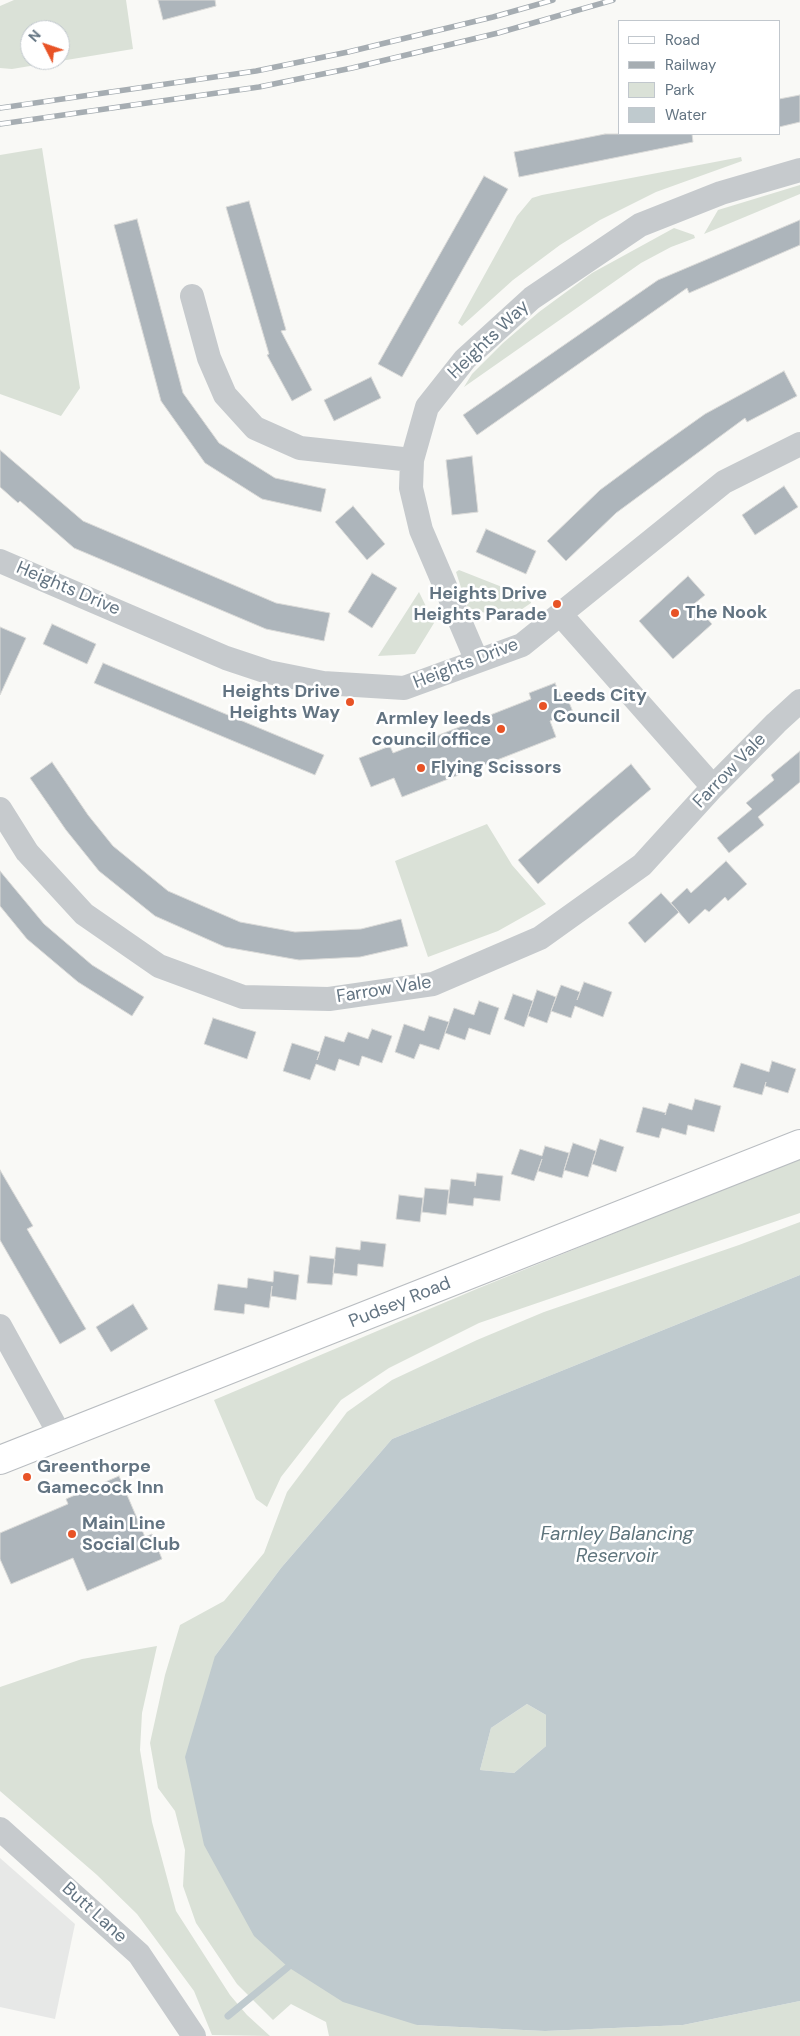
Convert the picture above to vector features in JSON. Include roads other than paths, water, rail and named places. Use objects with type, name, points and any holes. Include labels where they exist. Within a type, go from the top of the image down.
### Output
[{"type":"main road","name":"Pudsey Road","points":[[0,1460],[60,1435],[261,1359],[800,1144]]},
{"type":"street","name":"Heights Way","points":[[477,661],[421,530],[410,488],[412,460],[427,407],[465,359],[532,298],[640,225],[721,193],[800,170]]},
{"type":"street","points":[[192,296],[209,358],[225,395],[255,428],[300,448],[412,460]]},
{"type":"street","name":"Heights Drive","points":[[0,560],[226,658],[268,672],[323,683],[404,688],[522,645],[724,482],[800,444]]},
{"type":"street","points":[[561,615],[713,787]]},
{"type":"street","name":"Farrow Vale","points":[[0,809],[27,852],[84,914],[159,966],[243,997],[329,1000],[433,984],[540,938],[642,864],[713,787],[800,701]]},
{"type":"street","points":[[0,1326],[60,1435]]},
{"type":"street","name":"Butt Lane","points":[[0,1829],[139,1954],[194,2036]]},
{"type":"street","name":"Butt Lane","points":[[174,2007],[179,2036]]},
{"type":"water","name":"Farnley Balancing Reservoir","points":[[800,1275],[800,2001],[683,2025],[545,2031],[417,2025],[343,2002],[288,1967],[254,1936],[204,1845],[185,1757],[215,1656],[281,1568],[392,1439]],"holes":[[[527,1704],[546,1715],[546,1746],[514,1773],[480,1770],[491,1728]]]},
{"type":"waterway","points":[[228,2016],[288,1967]]},
{"type":"railway","points":[[0,108],[256,71],[348,52],[493,17],[553,0]]},
{"type":"railway","points":[[0,124],[259,87],[352,68],[498,33],[613,0]]},
{"type":"place","name":"Heights Drive Heights Parade","points":[[557,604]]},
{"type":"place","name":"The Nook","points":[[675,613]]},
{"type":"place","name":"Heights Drive Heights Way","points":[[350,702]]},
{"type":"place","name":"Leeds City Council","points":[[543,706]]},
{"type":"place","name":"Armley leeds council office","points":[[501,729]]},
{"type":"place","name":"Flying Scissors","points":[[421,768]]},
{"type":"place","name":"Greenthorpe Gamecock Inn","points":[[27,1477]]},
{"type":"place","name":"Main Line Social Club","points":[[72,1534]]}]
